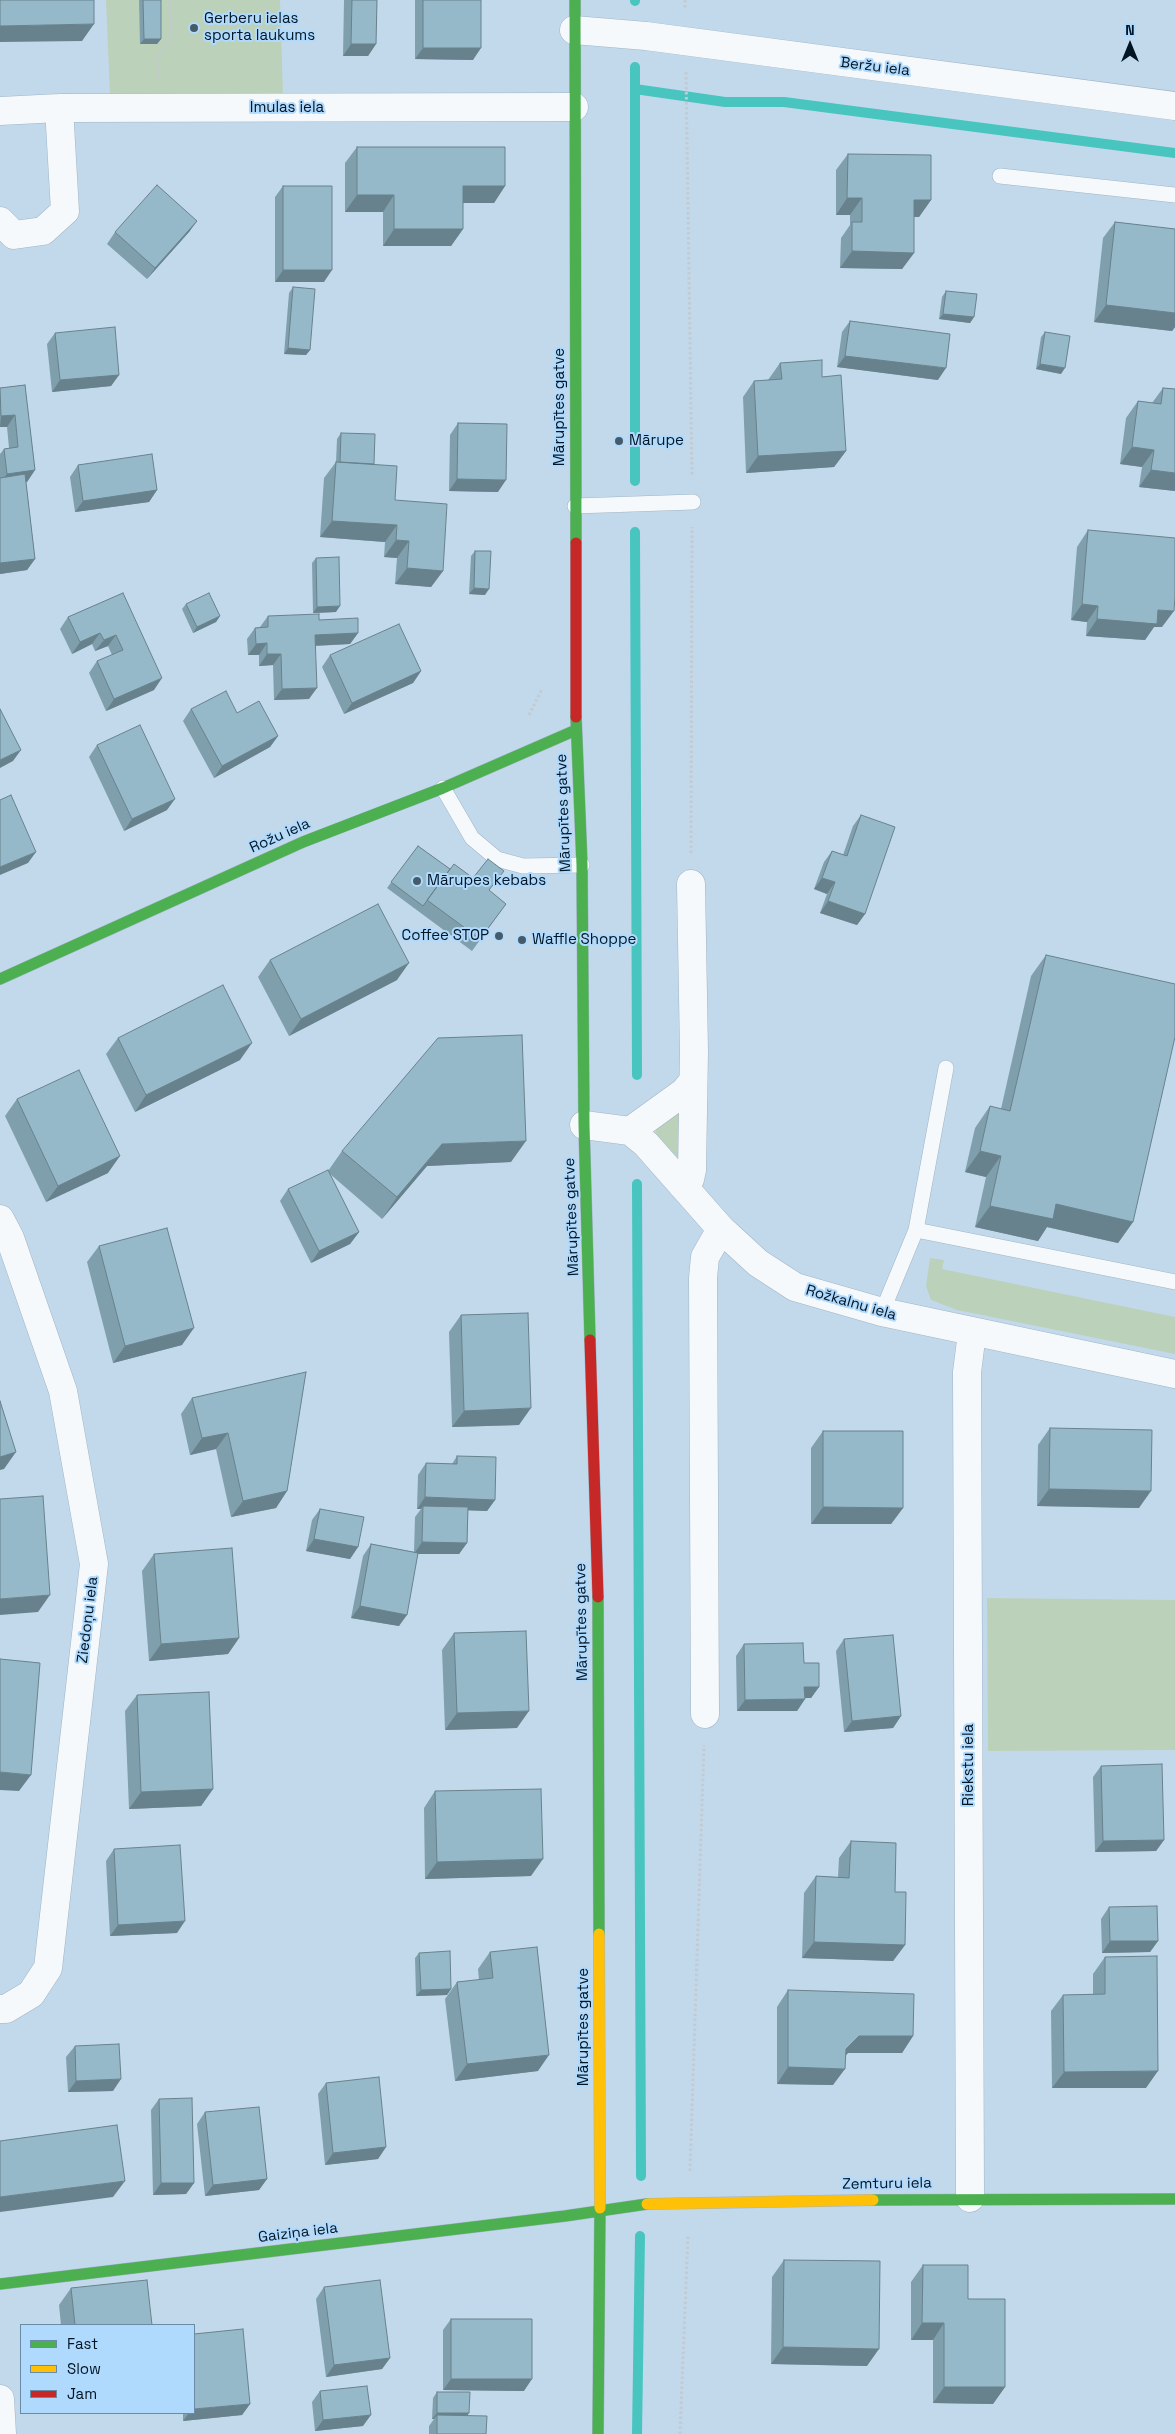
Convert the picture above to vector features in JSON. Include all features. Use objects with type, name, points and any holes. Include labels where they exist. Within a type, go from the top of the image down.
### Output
[{"type":"street","name":"Mārupītes gatve","points":[[574,0],[576,730],[582,865],[584,1126],[598,1598],[600,2211],[598,2434]]},
{"type":"street","name":"Beržu iela","points":[[574,30],[637,34],[1175,106]]},
{"type":"street","name":"Imulas iela","points":[[0,111],[59,108],[574,107]]},
{"type":"street","points":[[0,221],[14,235],[43,231],[65,211],[59,108]]},
{"type":"street","name":"Rožu iela","points":[[0,979],[303,842],[443,788],[576,730]]},
{"type":"street","points":[[682,1186],[690,1178],[692,1170],[694,1081],[691,884]]},
{"type":"street","points":[[584,1126],[630,1131],[684,1092],[694,1081]]},
{"type":"street","name":"Rožkalnu iela","points":[[630,1131],[646,1144],[721,1229],[758,1263],[795,1287],[882,1312],[972,1333],[1175,1374]]},
{"type":"street","name":"Ziedoņu iela","points":[[0,1219],[10,1238],[63,1390],[94,1564],[48,1968],[31,1994],[6,2008],[0,2009]]},
{"type":"street","points":[[705,1714],[703,1278],[705,1257],[721,1229]]},
{"type":"street","name":"Riekstu iela","points":[[970,2198],[967,1372],[972,1333]]},
{"type":"street","name":"Zemturu iela","points":[[600,2211],[654,2203],[689,2202],[970,2198],[1175,2199]]},
{"type":"street","name":"Gaiziņa iela","points":[[0,2284],[600,2211]]},
{"type":"street","points":[[0,2399],[2,2434]]},
{"type":"lane","points":[[1000,176],[1175,195]]},
{"type":"lane","points":[[575,506],[692,502]]},
{"type":"lane","points":[[443,788],[472,838],[497,859],[523,866],[582,865]]},
{"type":"lane","points":[[882,1312],[916,1230],[946,1068]]},
{"type":"lane","points":[[916,1230],[1175,1282]]},
{"type":"path","points":[[157,108],[158,56],[171,38],[170,0]]},
{"type":"path","points":[[686,71],[692,502],[691,884]]},
{"type":"path","points":[[524,722],[542,692],[543,683]]},
{"type":"path","points":[[680,2434],[705,1714]]},
{"type":"green space","name":"Gerberu ielas sporta laukums","points":[[106,0],[280,0],[283,96],[110,95]]},
{"type":"green space","points":[[682,1105],[687,1168],[657,1135],[654,1125]]},
{"type":"green space","points":[[930,1258],[944,1260],[942,1269],[1175,1317],[1175,1354],[957,1310],[931,1300],[926,1286]]},
{"type":"green space","points":[[987,1598],[1175,1600],[1175,1750],[988,1751]]},
{"type":"building","points":[[0,0],[94,0],[94,24],[0,26]]},
{"type":"building","points":[[143,0],[161,0],[161,39],[144,39]]},
{"type":"building","points":[[352,0],[377,0],[376,44],[351,44]]},
{"type":"building","points":[[423,0],[481,0],[481,48],[423,48]]},
{"type":"building","points":[[357,147],[505,147],[505,186],[463,186],[463,229],[394,229],[394,195],[357,195]]},
{"type":"building","points":[[848,154],[931,155],[931,200],[914,200],[914,253],[852,251],[852,222],[862,222],[862,198],[847,198]]},
{"type":"building","points":[[157,185],[197,221],[155,268],[115,232]]},
{"type":"building","points":[[283,186],[332,186],[332,270],[283,270]]},
{"type":"building","points":[[1115,222],[1175,229],[1175,313],[1106,305]]},
{"type":"building","points":[[293,287],[315,289],[310,350],[288,348]]},
{"type":"building","points":[[946,291],[977,294],[974,317],[943,314]]},
{"type":"building","points":[[850,321],[950,334],[946,368],[845,356]]},
{"type":"building","points":[[115,327],[119,375],[60,380],[55,333]]},
{"type":"building","points":[[1045,332],[1070,336],[1065,368],[1040,364]]},
{"type":"building","points":[[822,360],[822,377],[841,375],[846,451],[758,456],[754,381],[782,379],[780,363]]},
{"type":"building","points":[[25,385],[35,470],[7,474],[4,449],[18,447],[15,415],[1,416],[0,388]]},
{"type":"building","points":[[1163,388],[1175,389],[1175,473],[1151,470],[1154,450],[1132,447],[1138,401],[1161,404]]},
{"type":"building","points":[[458,423],[507,424],[506,480],[457,479]]},
{"type":"building","points":[[341,433],[375,434],[374,464],[340,462]]},
{"type":"building","points":[[152,454],[157,490],[83,501],[78,465]]},
{"type":"building","points":[[336,462],[397,466],[395,500],[447,504],[443,571],[407,568],[409,541],[396,540],[397,525],[332,521]]},
{"type":"building","points":[[25,474],[35,559],[0,563],[0,478]]},
{"type":"building","points":[[1088,530],[1175,538],[1174,611],[1158,610],[1157,624],[1097,619],[1098,606],[1082,604]]},
{"type":"building","points":[[475,551],[491,551],[489,589],[474,588]]},
{"type":"building","points":[[339,557],[340,606],[317,607],[316,558]]},
{"type":"building","points":[[123,593],[162,678],[114,699],[97,661],[123,650],[116,635],[104,640],[100,633],[80,642],[68,617]]},
{"type":"building","points":[[209,593],[220,616],[197,627],[186,604]]},
{"type":"building","points":[[319,614],[319,620],[358,618],[358,633],[315,635],[317,688],[282,689],[281,654],[267,654],[267,643],[256,644],[255,628],[268,627],[268,616]]},
{"type":"building","points":[[399,624],[421,671],[352,703],[330,655]]},
{"type":"building","points":[[226,691],[237,713],[259,701],[278,736],[222,766],[191,709]]},
{"type":"building","points":[[0,709],[21,750],[0,760]]},
{"type":"building","points":[[140,725],[175,799],[132,819],[97,745]]},
{"type":"building","points":[[11,795],[36,852],[0,867],[0,800]]},
{"type":"building","points":[[861,815],[895,827],[865,914],[828,901],[835,882],[822,878],[832,851],[847,856]]},
{"type":"building","name":"Mārupes kebabs","points":[[418,846],[450,869],[423,906],[391,882]]},
{"type":"building","points":[[488,859],[504,871],[489,890],[506,904],[480,939],[427,900],[454,864],[473,878]]},
{"type":"building","points":[[378,904],[409,963],[301,1019],[270,960]]},
{"type":"building","points":[[1046,955],[1175,984],[1175,1037],[1133,1222],[1056,1204],[1053,1219],[990,1206],[1001,1156],[980,1151],[990,1106],[1010,1111]]},
{"type":"building","points":[[223,985],[252,1043],[146,1095],[118,1038]]},
{"type":"building","points":[[522,1035],[526,1141],[442,1144],[397,1197],[342,1151],[438,1038]]},
{"type":"building","points":[[79,1070],[120,1156],[58,1186],[17,1099]]},
{"type":"building","points":[[328,1170],[359,1232],[319,1251],[288,1189]]},
{"type":"building","points":[[167,1228],[194,1328],[125,1346],[99,1246]]},
{"type":"building","points":[[528,1313],[531,1408],[464,1411],[461,1315]]},
{"type":"building","points":[[306,1372],[287,1491],[243,1501],[228,1433],[202,1438],[192,1398]]},
{"type":"building","points":[[0,1401],[16,1452],[0,1457]]},
{"type":"building","points":[[1050,1428],[1152,1430],[1151,1491],[1049,1489]]},
{"type":"building","points":[[823,1431],[903,1431],[903,1508],[823,1507]]},
{"type":"building","points":[[457,1456],[496,1457],[495,1500],[425,1497],[426,1463],[457,1464]]},
{"type":"building","points":[[43,1496],[50,1595],[0,1599],[0,1499]]},
{"type":"building","points":[[423,1506],[468,1507],[467,1543],[422,1542]]},
{"type":"building","points":[[320,1509],[364,1517],[358,1547],[314,1539]]},
{"type":"building","points":[[371,1544],[418,1553],[407,1615],[360,1606]]},
{"type":"building","points":[[232,1548],[239,1638],[161,1644],[154,1554]]},
{"type":"building","points":[[526,1631],[529,1711],[457,1713],[454,1633]]},
{"type":"building","points":[[893,1635],[901,1716],[852,1721],[844,1639]]},
{"type":"building","points":[[803,1643],[804,1663],[819,1663],[819,1687],[804,1687],[805,1699],[745,1700],[744,1644]]},
{"type":"building","points":[[0,1659],[40,1663],[31,1775],[0,1772]]},
{"type":"building","points":[[209,1692],[213,1789],[141,1792],[137,1695]]},
{"type":"building","points":[[1162,1764],[1164,1840],[1103,1841],[1101,1766]]},
{"type":"building","points":[[541,1789],[543,1859],[437,1862],[435,1791]]},
{"type":"building","points":[[851,1841],[896,1843],[895,1892],[906,1892],[905,1945],[814,1942],[816,1876],[849,1878]]},
{"type":"building","points":[[180,1845],[185,1921],[118,1925],[114,1849]]},
{"type":"building","points":[[1157,1906],[1158,1941],[1110,1941],[1109,1907]]},
{"type":"building","points":[[537,1947],[549,2055],[467,2064],[457,1982],[493,1978],[490,1952]]},
{"type":"building","points":[[450,1951],[451,1989],[421,1990],[419,1953]]},
{"type":"building","points":[[1157,1956],[1158,2071],[1064,2072],[1063,1995],[1105,1994],[1105,1957]]},
{"type":"building","points":[[788,1990],[914,1994],[913,2036],[859,2036],[846,2049],[845,2069],[788,2067]]},
{"type":"building","points":[[119,2044],[121,2079],[76,2081],[75,2046]]},
{"type":"building","points":[[379,2077],[386,2147],[333,2153],[326,2083]]},
{"type":"building","points":[[192,2098],[194,2183],[161,2183],[159,2099]]},
{"type":"building","points":[[259,2107],[267,2179],[213,2185],[205,2112]]},
{"type":"building","points":[[117,2125],[125,2181],[0,2197],[0,2141]]},
{"type":"building","points":[[784,2260],[880,2261],[879,2349],[783,2347]]},
{"type":"building","points":[[923,2265],[968,2265],[968,2299],[1005,2299],[1005,2387],[944,2387],[944,2323],[922,2323]]},
{"type":"building","points":[[147,2280],[152,2324],[75,2324],[71,2288]]},
{"type":"building","points":[[380,2280],[390,2358],[334,2365],[324,2287]]},
{"type":"building","points":[[451,2319],[532,2319],[532,2379],[451,2379]]},
{"type":"building","points":[[243,2329],[250,2404],[195,2409],[195,2334]]},
{"type":"building","points":[[367,2386],[371,2415],[323,2420],[320,2391]]},
{"type":"building","points":[[437,2392],[470,2392],[469,2413],[437,2413]]},
{"type":"building","points":[[437,2415],[487,2416],[486,2434],[437,2434]]},
{"type":"waterway","points":[[635,67],[635,481]]},
{"type":"waterway","points":[[635,89],[725,102],[784,102],[1175,153]]},
{"type":"waterway","points":[[635,532],[637,1075]]},
{"type":"waterway","points":[[637,1184],[641,2176]]},
{"type":"waterway","points":[[637,2434],[640,2236]]},
{"type":"traffic: fast","points":[[575,0],[576,543]]},
{"type":"traffic: fast","points":[[576,717],[582,865],[584,1125],[590,1340]]},
{"type":"traffic: fast","points":[[0,979],[303,842],[443,788],[576,730]]},
{"type":"traffic: fast","points":[[598,1597],[599,1934]]},
{"type":"traffic: fast","points":[[873,2200],[1175,2199]]},
{"type":"traffic: fast","points":[[0,2284],[565,2216],[647,2204]]},
{"type":"traffic: fast","points":[[598,2434],[600,2208]]},
{"type":"traffic: slow","points":[[599,1934],[600,2208]]},
{"type":"traffic: slow","points":[[647,2204],[873,2200]]},
{"type":"traffic: jam","points":[[576,543],[576,717]]},
{"type":"traffic: jam","points":[[590,1340],[598,1597]]},
{"type":"place","name":"Gerberu ielas sporta laukums","points":[[194,28]]},
{"type":"place","name":"Mārupe","points":[[619,441]]},
{"type":"place","name":"Mārupes kebabs","points":[[417,881]]},
{"type":"place","name":"Coffee STOP","points":[[499,936]]},
{"type":"place","name":"Waffle Shoppe","points":[[522,940]]}]
